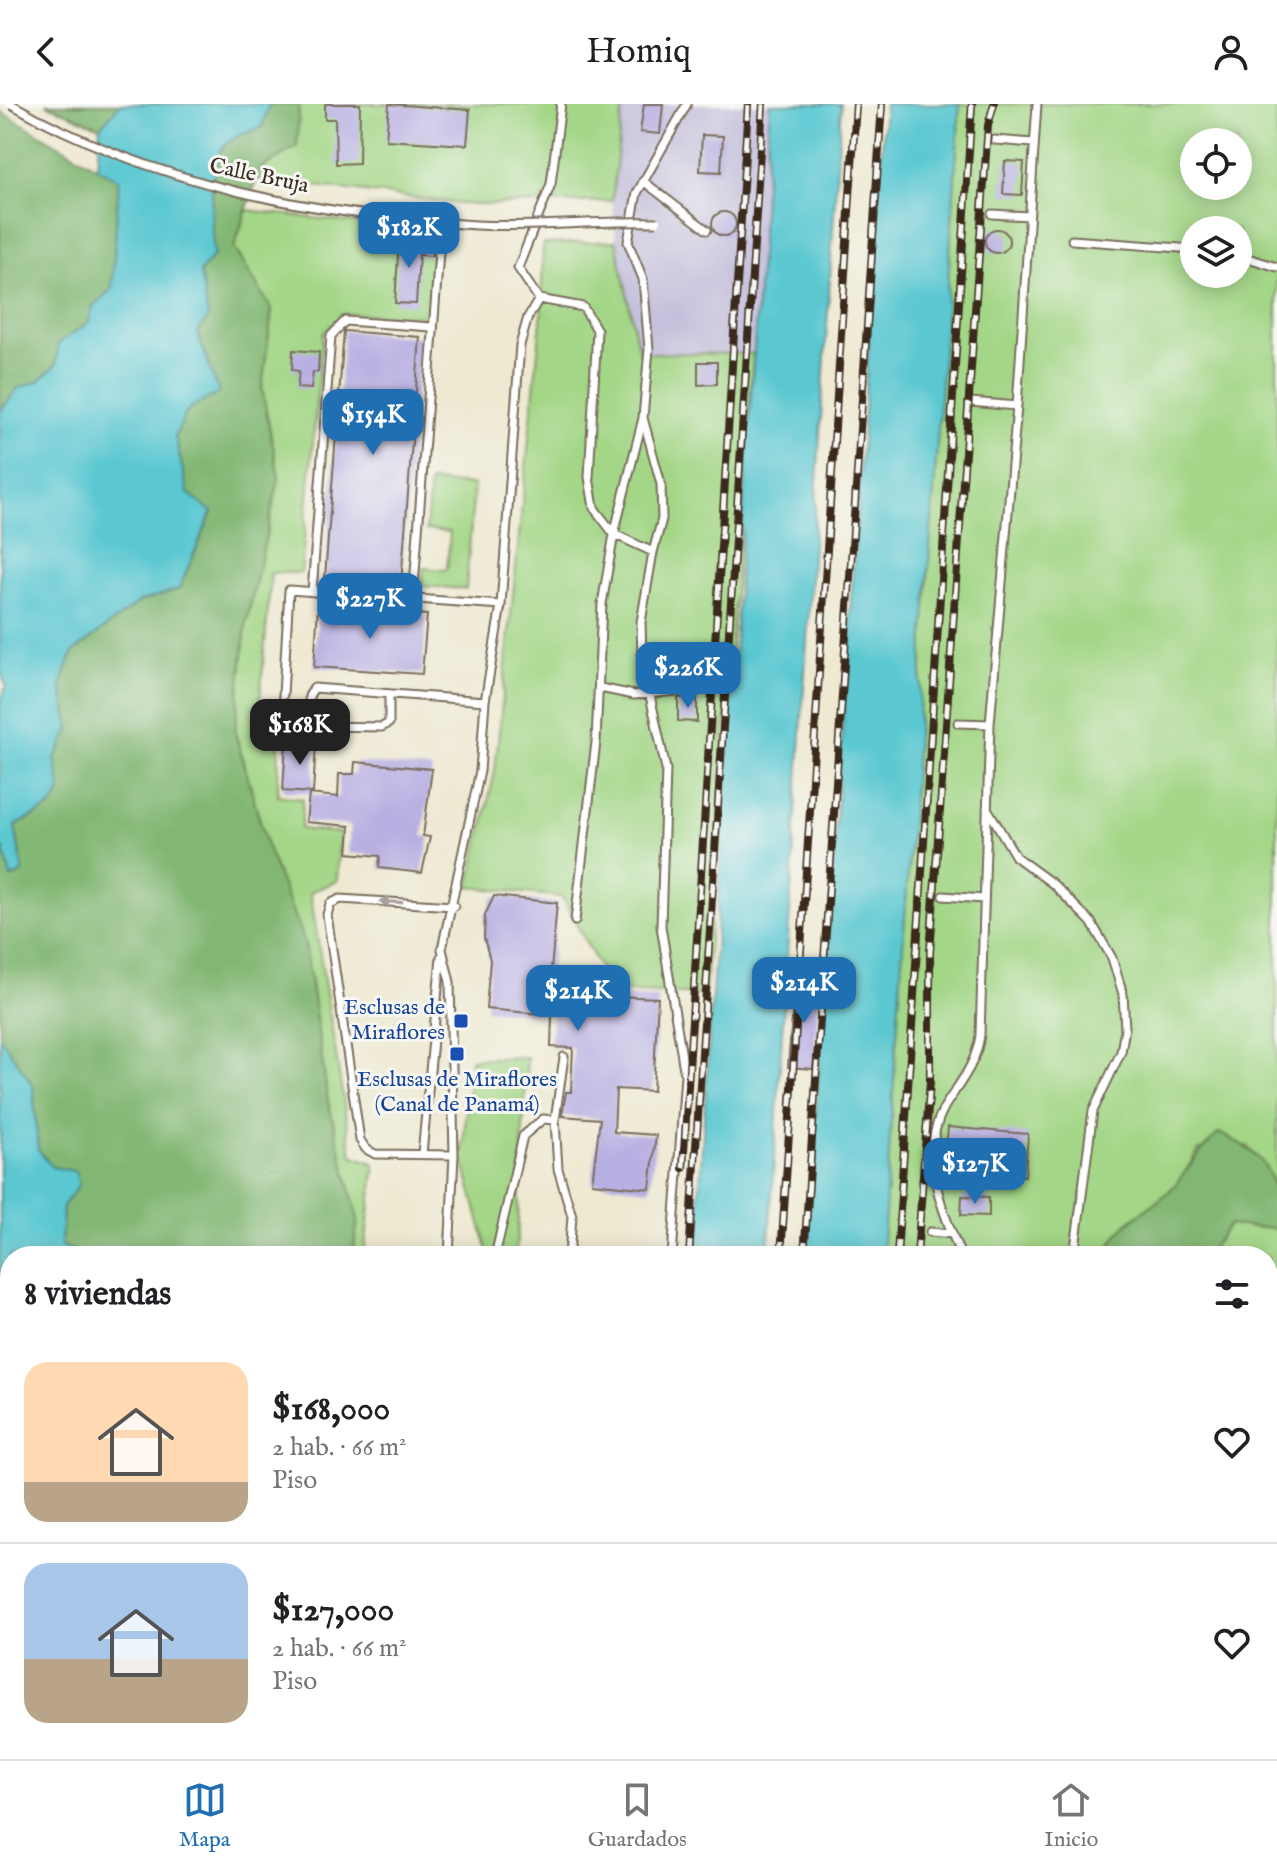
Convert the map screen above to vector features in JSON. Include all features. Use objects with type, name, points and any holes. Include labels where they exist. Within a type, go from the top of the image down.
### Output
[{"type":"lane","name":"Calle Bruja","points":[[11,104],[61,132],[144,166],[245,196],[344,212],[478,225],[597,220],[657,222]]},
{"type":"lane","points":[[561,104],[551,184],[518,268],[539,299],[583,307],[597,330],[589,477],[594,508],[614,534],[653,552]]},
{"type":"lane","points":[[575,921],[600,688],[602,604],[614,534],[643,418],[649,349],[643,279],[628,242],[637,193],[687,104]]},
{"type":"lane","points":[[957,1246],[937,1193],[933,1160],[941,1118],[966,1079],[978,1049],[990,724],[1017,406],[1037,104]]},
{"type":"lane","points":[[995,140],[1034,143]]},
{"type":"lane","points":[[643,181],[707,230]]},
{"type":"lane","points":[[992,214],[1029,216]]},
{"type":"lane","points":[[1072,240],[1180,248]]},
{"type":"lane","points":[[413,599],[439,252]]},
{"type":"lane","points":[[1252,259],[1277,267]]},
{"type":"lane","points":[[422,1154],[442,949],[454,906],[480,771],[485,701],[501,605],[520,345],[528,317],[539,299]]},
{"type":"lane","points":[[312,592],[331,336],[345,321],[432,327]]},
{"type":"lane","points":[[970,402],[1017,406]]},
{"type":"lane","points":[[643,418],[661,484],[662,519],[641,622],[642,659],[666,769],[661,926],[685,1076],[673,1246]]},
{"type":"lane","points":[[283,695],[289,590],[501,605]]},
{"type":"lane","points":[[389,694],[389,723],[382,727],[320,726],[311,720],[309,696],[314,688],[485,701]]},
{"type":"lane","points":[[600,688],[634,695],[689,690]]},
{"type":"lane","points":[[958,723],[990,724]]},
{"type":"lane","points":[[986,806],[1016,857],[1053,884],[1091,922],[1112,958],[1123,994],[1125,1028],[1121,1052],[1093,1111],[1075,1246]]},
{"type":"lane","points":[[943,896],[984,899]]},
{"type":"lane","points":[[454,906],[340,899],[330,904],[327,915],[360,1140],[366,1149],[375,1154],[454,1155]]},
{"type":"lane","points":[[442,949],[450,982],[454,1155],[449,1246]]},
{"type":"lane","points":[[564,1057],[555,1120],[558,1169],[572,1216],[570,1246]]},
{"type":"lane","points":[[497,1246],[523,1136],[543,1119],[555,1120]]},
{"type":"lane","points":[[930,1232],[952,1234]]},
{"type":"shaded area","points":[[623,104],[770,104],[753,354],[639,353],[616,241],[612,201]]},
{"type":"green space","points":[[46,104],[120,104],[100,127]]},
{"type":"green space","points":[[269,104],[299,104],[297,146],[260,169],[234,247],[272,310],[262,389],[279,478],[246,625],[235,732],[269,853],[305,943],[328,1101],[358,1219],[354,1246],[63,1246],[63,1206],[78,1185],[52,1167],[38,1149],[33,1085],[0,1037],[0,851],[4,848],[11,878],[23,872],[15,826],[51,807],[61,791],[55,759],[70,729],[61,686],[72,653],[139,602],[179,589],[212,513],[188,493],[175,436],[188,409],[219,393],[197,332],[208,318],[200,272],[214,255],[212,199],[218,156],[231,140],[262,127]]},
{"type":"green space","points":[[299,104],[623,104],[612,201],[473,205],[257,179],[260,169],[297,146]]},
{"type":"green space","points":[[960,104],[1277,104],[1277,1186],[1248,1146],[1199,1150],[1177,1184],[1119,1233],[1110,1246],[883,1246]]},
{"type":"green space","points":[[0,111],[119,180],[112,289],[93,306],[89,322],[58,344],[56,365],[39,381],[18,388],[0,412]]},
{"type":"green space","points":[[247,210],[436,233],[430,316],[342,314],[323,334],[301,573],[271,573],[257,736],[279,737],[278,795],[303,799],[301,829],[340,833],[337,881],[310,892],[352,1155],[375,1164],[365,1246],[354,1246],[357,1219],[328,1101],[305,943],[269,853],[235,732],[246,625],[279,478],[262,389],[272,310],[234,247]]},
{"type":"green space","points":[[616,241],[639,353],[753,354],[705,995],[612,991],[562,897],[469,887],[495,771],[541,321],[543,244]]},
{"type":"green space","points":[[430,482],[474,485],[466,589],[422,586],[423,568],[447,570],[450,532],[426,530]]},
{"type":"green space","points":[[527,1057],[517,1246],[486,1246],[462,1157],[471,1059]]},
{"type":"green space","points":[[1219,1133],[1250,1150],[1260,1160],[1272,1181],[1277,1229],[1229,1225],[1213,1246],[1110,1246],[1129,1222],[1165,1196]]},
{"type":"green space","points":[[1229,1225],[1277,1229],[1277,1246],[1213,1246]]},
{"type":"water","points":[[120,104],[269,104],[262,127],[231,140],[218,156],[212,199],[214,255],[200,272],[208,318],[197,332],[219,393],[188,409],[175,436],[188,493],[212,512],[179,589],[139,602],[72,653],[61,686],[70,729],[55,759],[61,791],[51,807],[15,826],[23,872],[11,878],[4,849],[0,851],[0,703],[6,686],[0,671],[0,412],[18,388],[39,381],[56,365],[58,344],[89,322],[93,306],[112,289],[119,180],[97,167],[100,127]]},
{"type":"water","points":[[770,104],[841,104],[769,1246],[696,1246]]},
{"type":"water","points":[[885,104],[960,104],[883,1246],[807,1246]]},
{"type":"water","points":[[0,1037],[33,1085],[38,1149],[52,1167],[75,1171],[79,1185],[63,1206],[63,1246],[0,1246]]},
{"type":"building","points":[[325,104],[360,104],[359,163],[336,164],[335,119],[325,119]]},
{"type":"building","points":[[389,104],[470,110],[467,145],[386,140]]},
{"type":"building","points":[[644,104],[663,104],[660,134],[640,132]]},
{"type":"building","points":[[702,135],[723,136],[721,172],[700,171]]},
{"type":"building","points":[[1005,161],[1024,162],[1022,195],[1003,194]]},
{"type":"building","points":[[724,212],[735,219],[736,224],[729,235],[724,236],[713,229],[712,224],[719,213]]},
{"type":"building","points":[[997,229],[1008,236],[1009,241],[1002,252],[997,253],[986,246],[985,241],[992,230]]},
{"type":"building","points":[[399,241],[432,243],[432,256],[419,255],[416,304],[395,303]]},
{"type":"building","points":[[344,331],[420,337],[401,584],[325,577]]},
{"type":"building","points":[[293,350],[319,352],[318,372],[313,372],[311,389],[297,388],[299,371],[292,370]]},
{"type":"building","points":[[698,362],[717,362],[717,384],[698,385]]},
{"type":"building","points":[[318,607],[427,615],[422,674],[314,667]]},
{"type":"building","points":[[697,697],[697,722],[678,721],[678,698]]},
{"type":"building","points":[[286,741],[316,743],[313,793],[283,791]]},
{"type":"building","points":[[355,762],[432,769],[423,836],[430,837],[422,873],[379,868],[380,856],[348,853],[350,826],[306,822],[309,794],[338,797],[339,774],[354,774]]},
{"type":"building","points":[[494,896],[557,903],[549,993],[658,998],[653,1091],[616,1089],[614,1132],[656,1135],[650,1189],[592,1183],[600,1119],[562,1116],[566,1092],[571,1092],[573,1048],[551,1047],[552,1015],[486,1009],[490,960],[484,938],[485,915]]},
{"type":"building","points":[[795,981],[820,983],[813,1069],[788,1067]]},
{"type":"building","points":[[948,1127],[1028,1134],[1025,1176],[944,1170]]},
{"type":"building","points":[[962,1196],[989,1197],[989,1216],[961,1215]]},
{"type":"railway","points":[[683,1168],[748,104]]},
{"type":"railway","points":[[690,1246],[763,104]]},
{"type":"railway","points":[[782,1246],[856,104]]},
{"type":"railway","points":[[805,1246],[882,104]]},
{"type":"railway","points":[[898,1246],[972,104]]},
{"type":"railway","points":[[918,1246],[930,1081],[930,953],[988,125],[994,104]]},
{"type":"place","name":"Esclusas de Miraflores","points":[[461,1021]]},
{"type":"place","name":"Esclusas de Miraflores (Canal de Panamá)","points":[[457,1054]]}]
